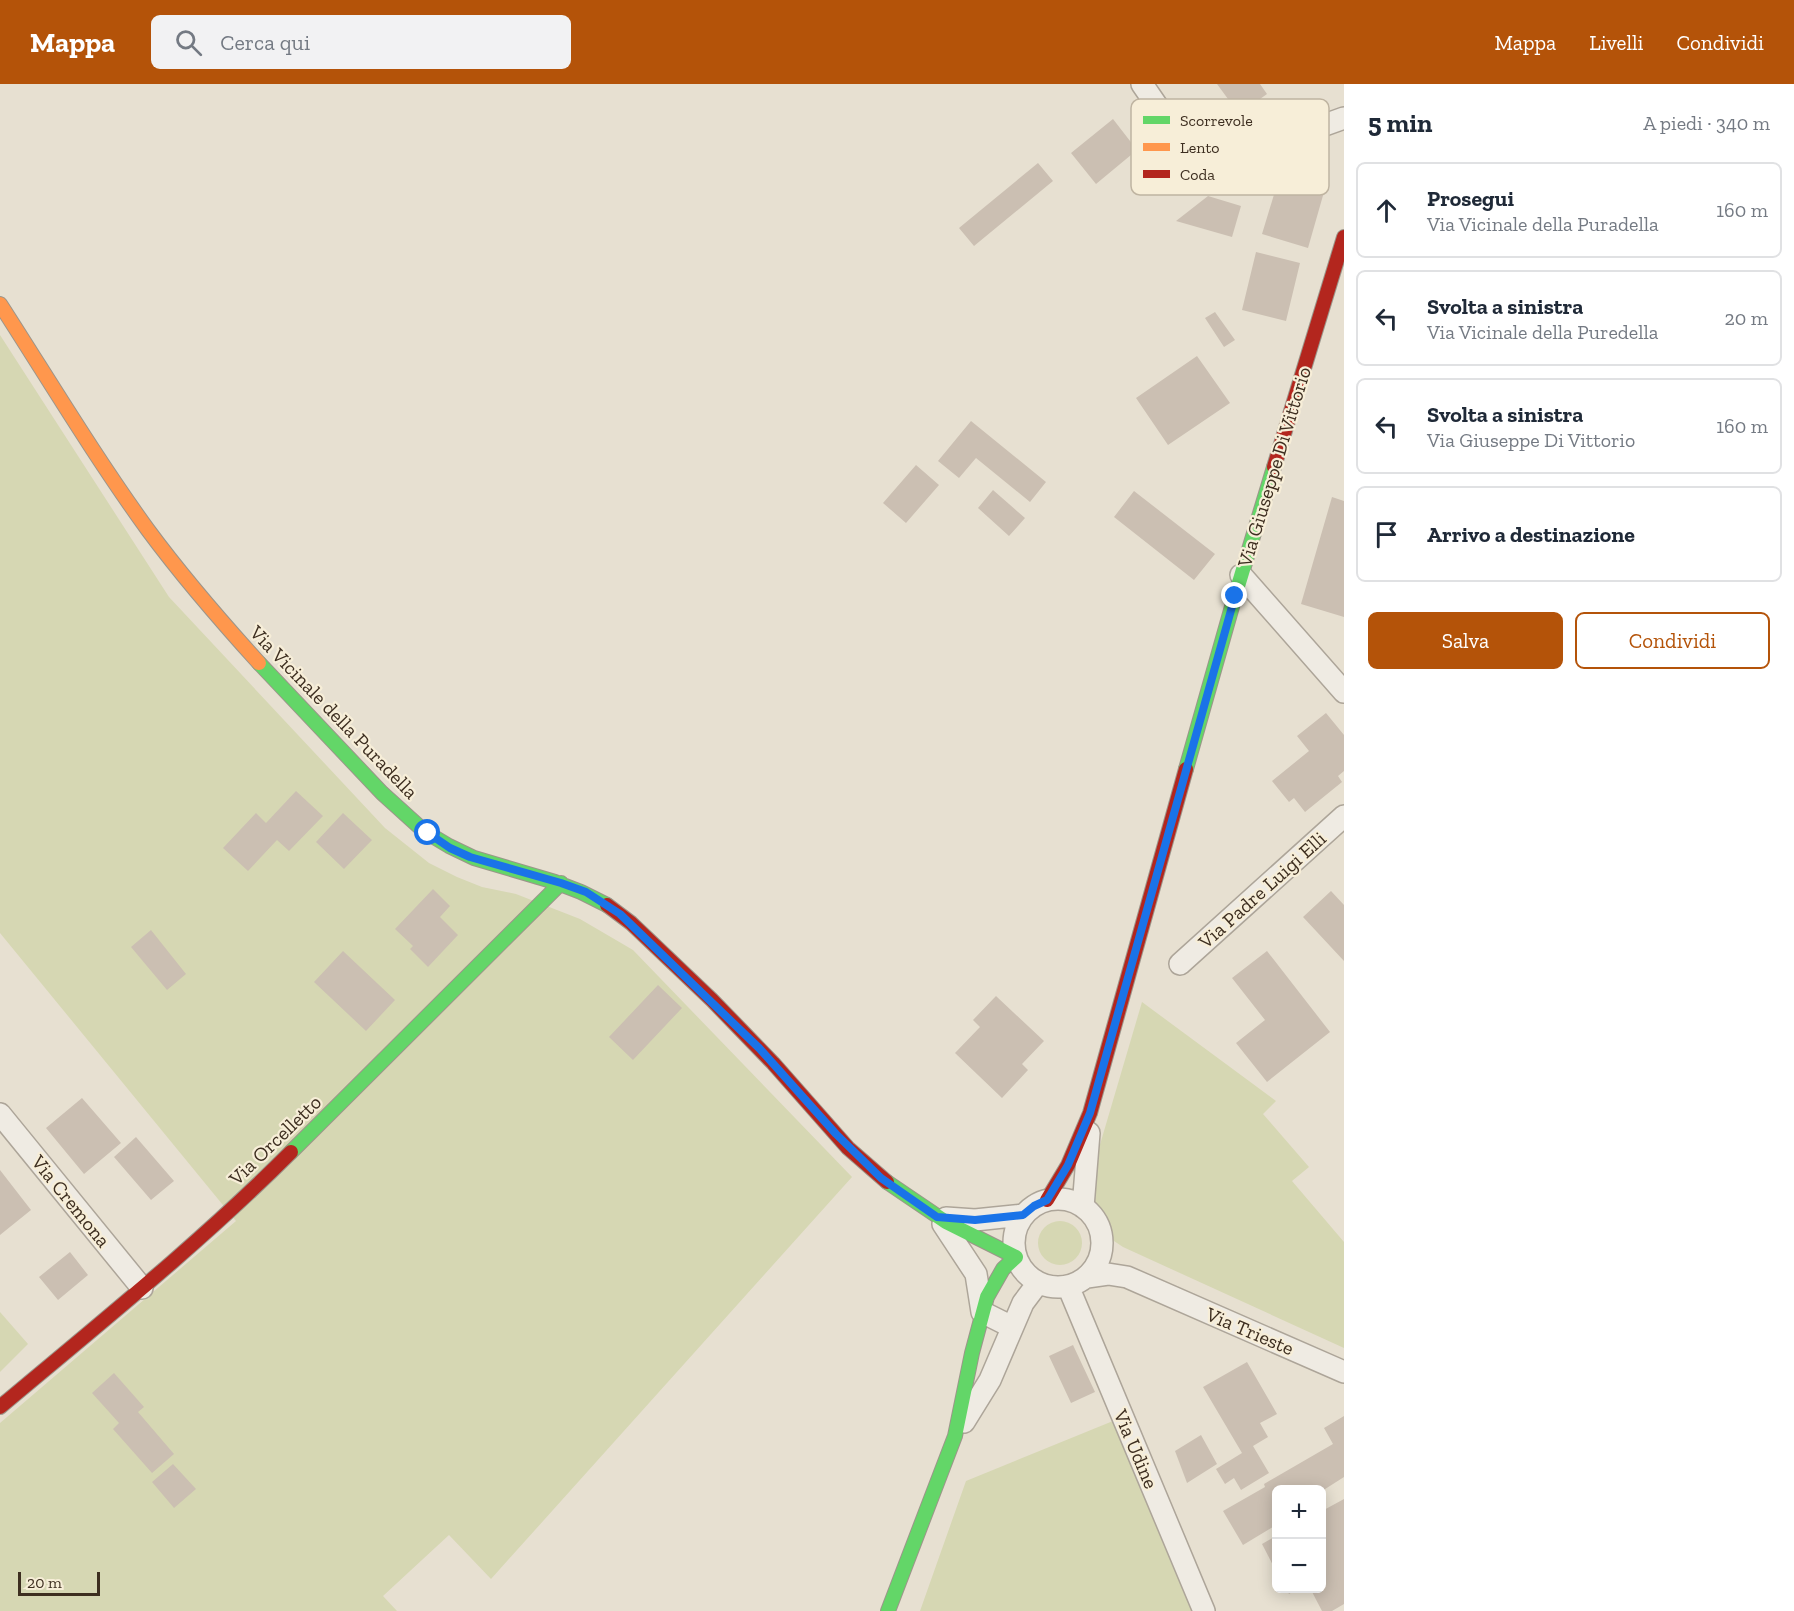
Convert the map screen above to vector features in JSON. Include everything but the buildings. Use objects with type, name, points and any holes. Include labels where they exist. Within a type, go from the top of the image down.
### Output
[{"type":"street","points":[[1142,84],[1153,99]]},
{"type":"street","points":[[1329,123],[1344,118]]},
{"type":"street","name":"Via Giuseppe Di Vittorio","points":[[1047,1200],[1068,1165],[1090,1113],[1241,575],[1344,237]]},
{"type":"street","name":"Via Vicinale della Puradella","points":[[0,304],[120,489],[179,571],[232,633],[386,796],[416,824],[450,848],[470,857],[561,883],[598,899],[627,920],[759,1048],[836,1134],[881,1178],[937,1217],[987,1245],[1016,1257]]},
{"type":"street","points":[[1241,575],[1344,692]]},
{"type":"street","name":"Via Padre Luigi Elli","points":[[1180,964],[1344,816]]},
{"type":"street","name":"Via Orcelletto","points":[[0,1407],[142,1288],[250,1193],[561,883]]},
{"type":"street","name":"Via Giuseppe Di Vittorio","points":[[1083,1207],[1090,1113]]},
{"type":"street","name":"Via Cremona","points":[[0,1114],[142,1288]]},
{"type":"street","points":[[1047,1200],[1072,1201],[1083,1207],[1093,1216],[1100,1228],[1101,1255],[1095,1267],[1077,1282],[1048,1287],[1038,1283],[1021,1268],[1016,1257],[1014,1235],[1023,1215],[1034,1206],[1047,1200]]},
{"type":"street","points":[[937,1217],[975,1220],[1023,1215]]},
{"type":"street","points":[[937,1217],[957,1243],[976,1274],[982,1312]]},
{"type":"street","name":"Via Trieste","points":[[1102,1242],[1123,1266],[1155,1290]]},
{"type":"street","points":[[888,1611],[956,1436],[987,1297],[1003,1269],[1016,1257]]},
{"type":"street","name":"Via Trieste","points":[[1077,1282],[1108,1274],[1127,1277],[1344,1372]]},
{"type":"street","name":"Via Udine","points":[[1077,1282],[1204,1611]]},
{"type":"street","points":[[956,1436],[990,1380],[1023,1303],[1038,1283]]},
{"type":"street","points":[[982,1312],[1012,1327]]},
{"type":"green space","points":[[0,335],[169,597],[385,828],[429,863],[457,877],[482,887],[516,894],[580,919],[633,950],[852,1177],[491,1579],[449,1535],[383,1596],[397,1611],[0,1611],[0,1423],[236,1221],[0,933]]},
{"type":"green space","points":[[1142,1002],[1276,1101],[1263,1114],[1309,1167],[1292,1181],[1344,1242],[1344,1348],[1123,1247],[1108,1237],[1097,1220],[1092,1194],[1094,1165]]},
{"type":"green space","points":[[1060,1221],[1068,1222],[1076,1227],[1081,1235],[1081,1251],[1076,1259],[1068,1264],[1060,1265],[1052,1264],[1044,1259],[1039,1251],[1038,1243],[1039,1235],[1044,1227],[1052,1222]]},
{"type":"green space","points":[[0,1312],[28,1344],[0,1372]]},
{"type":"green space","points":[[1113,1421],[1193,1611],[920,1611],[966,1481]]},
{"type":"traffic: fast","points":[[1186,769],[1274,467]]},
{"type":"traffic: fast","points":[[259,663],[382,793],[424,831],[474,858],[555,882],[607,905]]},
{"type":"traffic: fast","points":[[291,1152],[561,883]]},
{"type":"traffic: fast","points":[[887,1182],[946,1222],[1016,1257],[1003,1269],[987,1297],[972,1353],[955,1436],[888,1611]]},
{"type":"traffic: slow","points":[[0,304],[148,530],[202,598],[259,663]]},
{"type":"traffic: jam","points":[[1274,467],[1344,237]]},
{"type":"traffic: jam","points":[[1047,1200],[1068,1165],[1090,1113],[1186,769]]},
{"type":"traffic: jam","points":[[607,905],[631,923],[712,1000],[773,1063],[848,1148],[887,1182]]},
{"type":"traffic: jam","points":[[0,1407],[185,1251],[291,1152]]},
{"type":"route","points":[[428,833],[450,848],[470,857],[586,892],[620,914],[759,1048],[836,1134],[881,1178],[937,1217],[975,1220],[1023,1215],[1034,1206],[1047,1200],[1068,1165],[1090,1113],[1235,596]]}]
